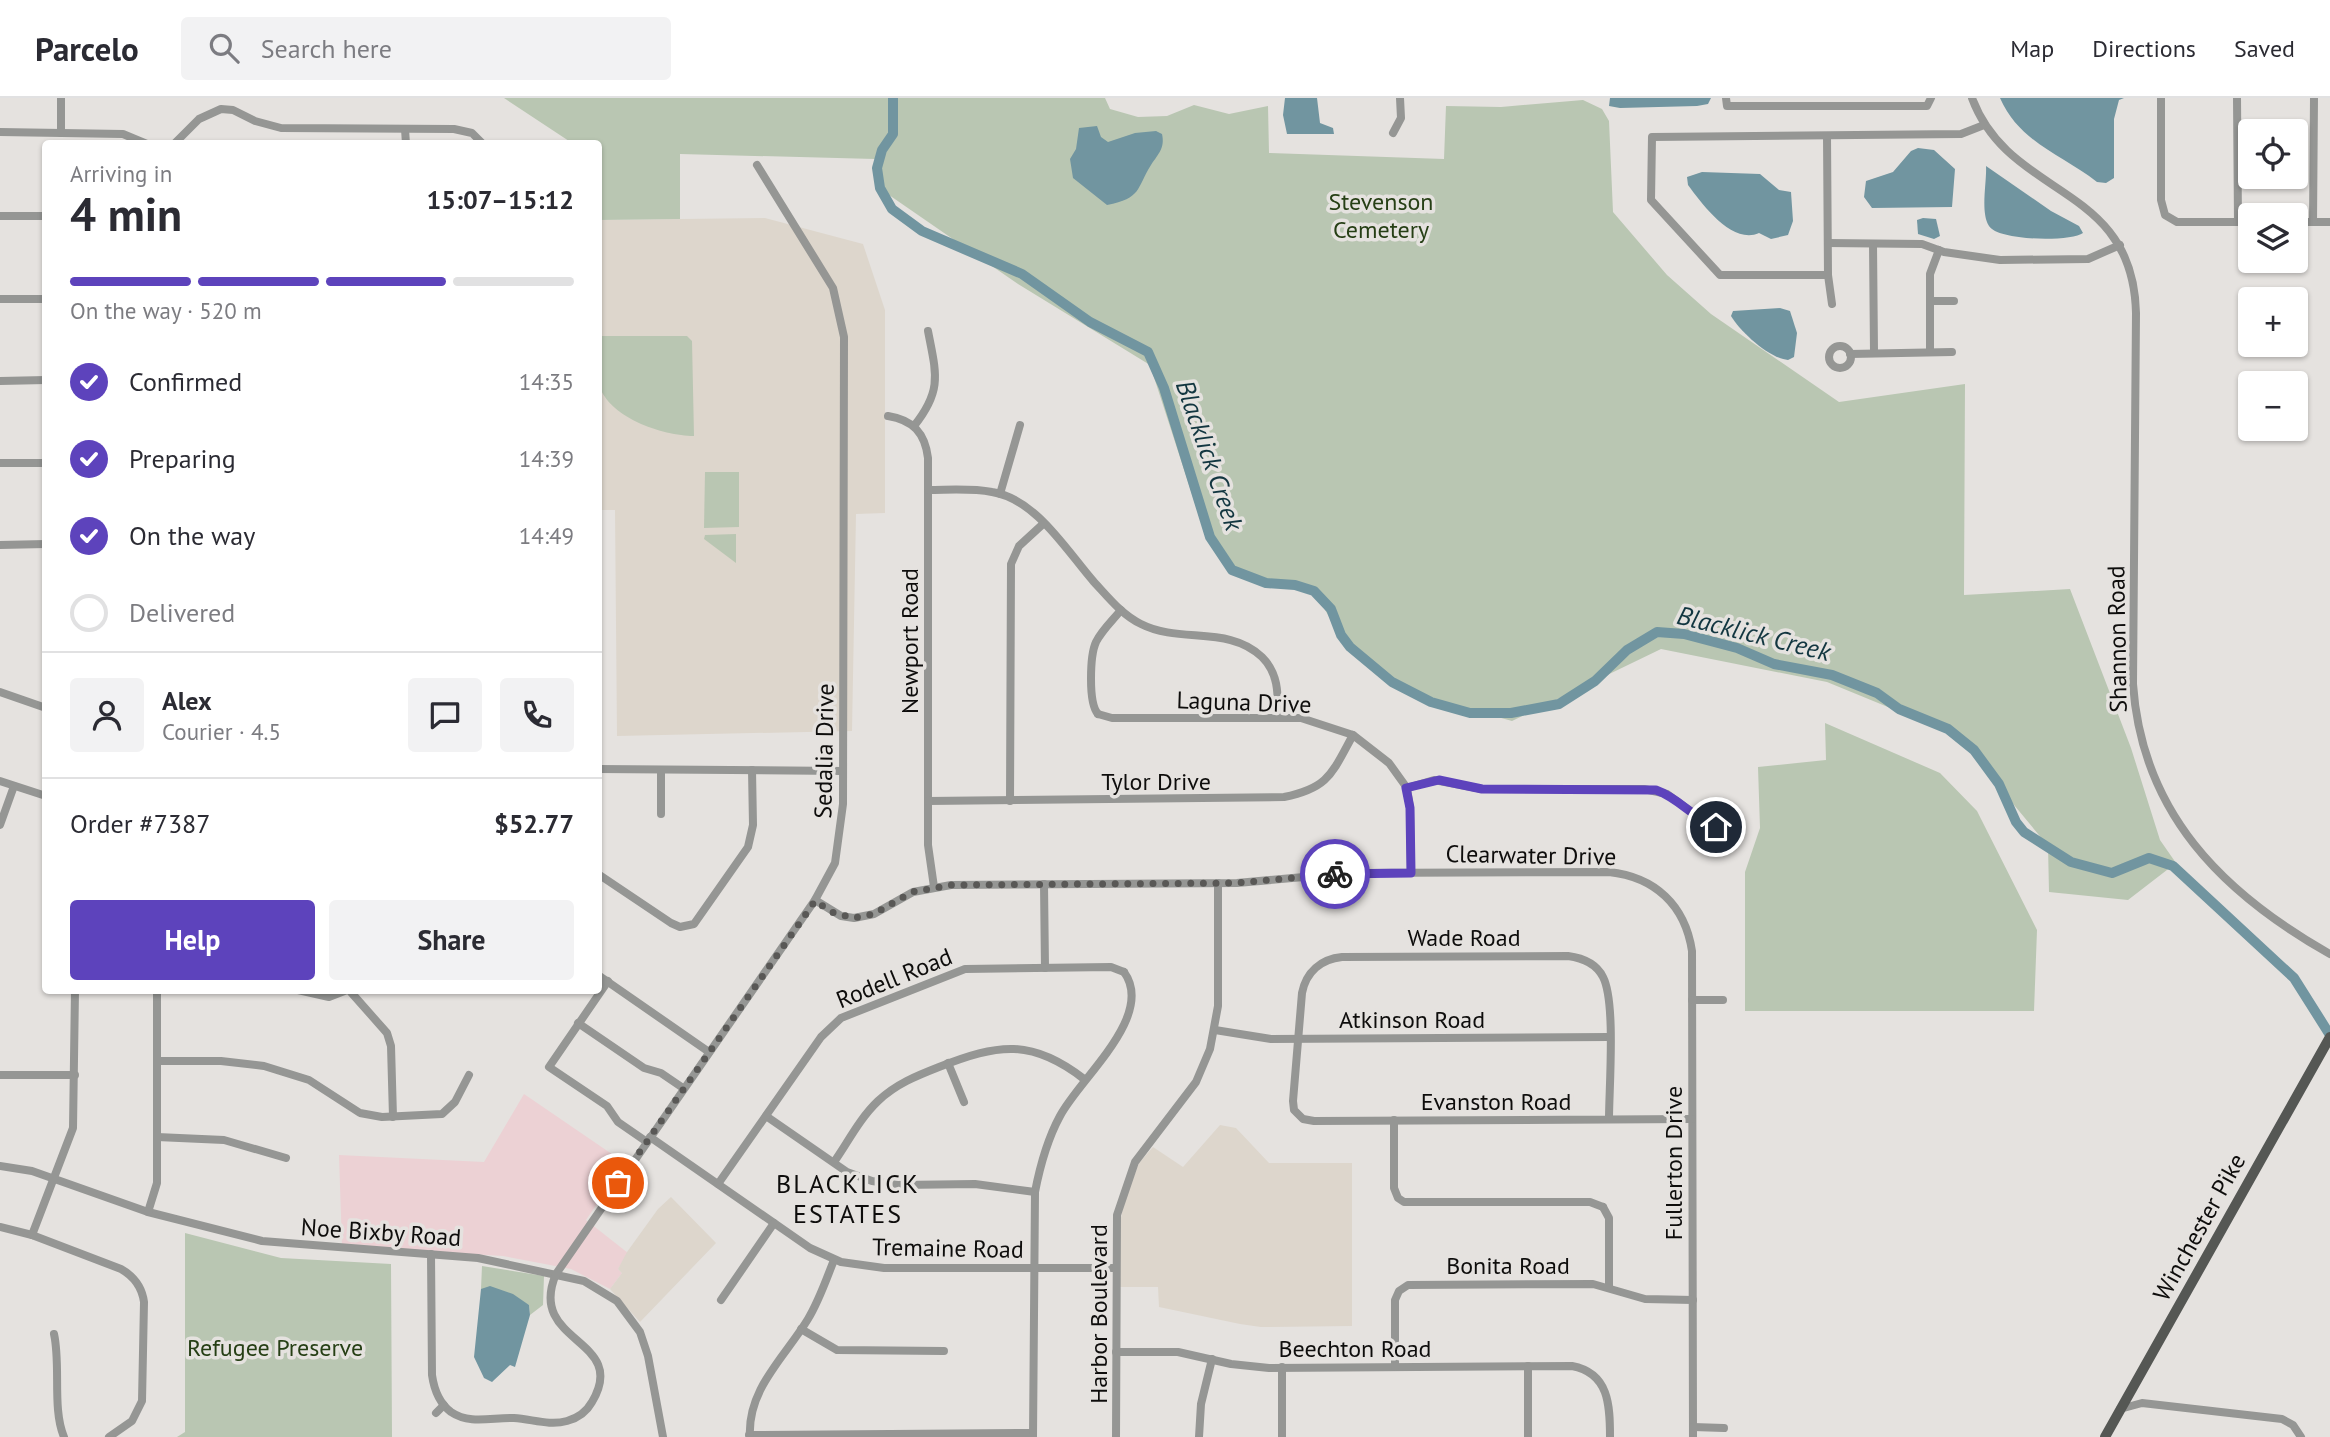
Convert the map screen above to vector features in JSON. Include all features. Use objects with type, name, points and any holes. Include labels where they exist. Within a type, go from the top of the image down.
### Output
[{"type":"main road","name":"Winchester Pike","points":[[2105,1437],[2330,1037]]},
{"type":"street","points":[[61,98],[61,133]]},
{"type":"street","points":[[1393,133],[1401,118],[1401,98]]},
{"type":"street","name":"Shannon Road","points":[[1972,98],[1984,125],[2013,158],[2097,215],[2120,245],[2131,270],[2136,301],[2133,684],[2145,753],[2169,809],[2203,856],[2264,910],[2330,954]]},
{"type":"street","points":[[2161,98],[2161,200],[2165,215],[2177,222],[2238,222],[2237,98]]},
{"type":"street","points":[[2314,98],[2314,222]]},
{"type":"street","points":[[1727,102],[1863,102],[1927,106],[1931,100]]},
{"type":"street","points":[[178,140],[199,119],[220,109],[233,110],[255,121],[281,128],[454,129],[479,140]]},
{"type":"street","points":[[1828,275],[1720,275],[1651,200],[1652,137],[1967,134],[1984,125]]},
{"type":"street","points":[[405,129],[405,140]]},
{"type":"street","points":[[0,132],[122,134],[137,140]]},
{"type":"street","points":[[1827,136],[1828,275],[1832,304]]},
{"type":"street","name":"Sedalia Drive","points":[[556,1274],[815,901],[838,852],[843,825],[844,337],[834,288],[757,165]]},
{"type":"street","points":[[0,216],[42,216]]},
{"type":"street","points":[[2308,222],[2330,222]]},
{"type":"street","points":[[1828,243],[1922,244],[1939,250],[2000,260],[2088,259],[2120,245]]},
{"type":"street","points":[[1873,244],[1874,352]]},
{"type":"street","points":[[1930,352],[1930,274],[1939,250]]},
{"type":"street","points":[[0,299],[42,299]]},
{"type":"street","points":[[1930,301],[1954,301]]},
{"type":"street","points":[[888,416],[914,426],[929,406],[936,387],[928,331]]},
{"type":"street","points":[[1850,354],[1952,352]]},
{"type":"street","points":[[0,381],[42,380]]},
{"type":"street","points":[[1000,494],[1020,425]]},
{"type":"street","name":"Newport Road","points":[[914,426],[926,444],[928,490],[929,856],[934,887]]},
{"type":"street","points":[[0,463],[42,463]]},
{"type":"street","points":[[928,490],[1000,494],[1026,506],[1121,610],[1139,623],[1161,633],[1221,638],[1255,652],[1275,676],[1279,717]]},
{"type":"street","points":[[1010,801],[1011,565],[1019,546],[1043,524]]},
{"type":"street","points":[[0,545],[42,544]]},
{"type":"street","points":[[1091,720],[1098,714],[1092,702],[1093,651],[1098,638],[1121,610]]},
{"type":"street","points":[[0,692],[42,707]]},
{"type":"street","name":"Laguna Drive","points":[[1098,714],[1109,718],[1279,717],[1312,721],[1353,735],[1389,763],[1406,788],[1410,808],[1411,873]]},
{"type":"street","name":"Tylor Drive","points":[[929,802],[1284,797],[1308,792],[1322,785],[1353,735]]},
{"type":"street","points":[[602,769],[843,771]]},
{"type":"street","points":[[661,770],[661,814]]},
{"type":"street","points":[[602,877],[686,931],[698,921],[748,847],[752,825],[752,770]]},
{"type":"street","points":[[1406,788],[1439,780],[1482,789],[1644,789],[1667,794],[1708,824],[1737,831]]},
{"type":"street","points":[[0,781],[42,795]]},
{"type":"street","points":[[0,825],[14,786]]},
{"type":"street","name":"Clearwater Drive","points":[[815,901],[834,913],[854,918],[874,914],[912,892],[934,887],[1218,883],[1349,873],[1609,872],[1640,879],[1666,896]]},
{"type":"street","name":"Harbor Boulevard","points":[[1116,1437],[1117,1215],[1128,1178],[1149,1139],[1196,1082],[1215,1030],[1219,990],[1218,883]]},
{"type":"street","points":[[1044,884],[1045,968]]},
{"type":"street","name":"Fullerton Drive","points":[[1666,896],[1681,913],[1690,940],[1693,1432]]},
{"type":"street","name":"Wade Road","points":[[1298,1039],[1303,986],[1317,966],[1342,957],[1568,956],[1590,962],[1604,979],[1609,1001],[1609,1037]]},
{"type":"street","name":"Rodell Road","points":[[718,1184],[821,1037],[841,1018],[965,969],[1126,969],[1132,989],[1123,1028],[1116,1042],[1084,1079]]},
{"type":"street","points":[[602,977],[709,1052]]},
{"type":"street","points":[[602,989],[608,981]]},
{"type":"street","points":[[32,1234],[73,1128],[75,994]]},
{"type":"street","points":[[148,1212],[157,1182],[157,994]]},
{"type":"street","points":[[316,994],[329,997],[337,994]]},
{"type":"street","points":[[352,994],[387,1033],[391,1046],[393,1117]]},
{"type":"street","points":[[599,994],[578,1023],[644,1068],[661,1073],[683,1088]]},
{"type":"street","points":[[1692,1000],[1723,1000]]},
{"type":"street","name":"Tremaine Road","points":[[578,1023],[549,1067],[607,1106],[618,1122],[834,1260],[884,1268],[1116,1268]]},
{"type":"street","name":"Atkinson Road","points":[[1215,1030],[1258,1038],[1298,1039],[1609,1037]]},
{"type":"street","points":[[1609,1037],[1609,1119]]},
{"type":"street","name":"Evanston Road","points":[[1298,1039],[1293,1101],[1296,1117],[1314,1121],[1692,1119]]},
{"type":"street","points":[[834,1162],[884,1096],[904,1082],[948,1063],[993,1049],[1023,1049],[1056,1059],[1084,1079],[1050,1137],[1035,1192],[1032,1268],[1033,1435],[749,1436],[751,1414],[757,1395],[802,1329],[820,1296],[834,1260]]},
{"type":"street","points":[[157,1061],[221,1061],[264,1066],[309,1080],[360,1113],[393,1117],[442,1114],[456,1102],[469,1075]]},
{"type":"street","points":[[948,1063],[964,1102]]},
{"type":"street","points":[[0,1075],[75,1075]]},
{"type":"street","points":[[766,1116],[855,1175],[883,1183],[975,1184],[1035,1192]]},
{"type":"street","points":[[1394,1120],[1395,1200],[1407,1203],[1606,1203],[1609,1218],[1609,1287]]},
{"type":"street","points":[[157,1137],[224,1140],[286,1158]]},
{"type":"street","name":"Noe Bixby Road","points":[[0,1166],[21,1168],[54,1178],[148,1212],[278,1244],[478,1258],[578,1278],[600,1288],[617,1301],[633,1319],[648,1356],[663,1437]]},
{"type":"street","points":[[720,1300],[774,1223]]},
{"type":"street","points":[[0,1227],[32,1234],[121,1269],[141,1288],[144,1302],[142,1401],[132,1421],[109,1437]]},
{"type":"street","points":[[431,1254],[431,1366],[435,1391],[451,1412],[471,1419],[566,1421],[588,1408],[599,1385],[598,1367],[585,1344],[558,1325],[551,1314],[550,1301],[556,1274]]},
{"type":"street","name":"Bonita Road","points":[[1395,1367],[1396,1287],[1577,1284],[1609,1287],[1651,1301],[1693,1300]]},
{"type":"street","points":[[802,1329],[837,1350],[944,1351]]},
{"type":"street","points":[[54,1334],[59,1357],[60,1418],[64,1437]]},
{"type":"street","name":"Beechton Road","points":[[1116,1352],[1178,1352],[1241,1366],[1572,1366],[1593,1374],[1608,1396],[1610,1437]]},
{"type":"street","points":[[1199,1437],[1201,1404],[1212,1359]]},
{"type":"street","points":[[1528,1366],[1528,1437]]},
{"type":"street","points":[[1282,1367],[1282,1437]]},
{"type":"street","points":[[2132,1389],[2142,1403]]},
{"type":"street","points":[[2120,1409],[2142,1403],[2282,1419],[2293,1425],[2301,1437]]},
{"type":"street","points":[[436,1413],[444,1405]]},
{"type":"street","points":[[1693,1432],[1724,1428]]},
{"type":"shaded area","points":[[765,218],[863,244],[885,310],[885,513],[856,514],[852,731],[617,736],[615,510],[602,510],[602,220]]},
{"type":"shaded area","points":[[524,1094],[625,1163],[586,1220],[628,1253],[618,1269],[622,1273],[610,1289],[571,1269],[503,1256],[342,1246],[339,1155],[484,1162]]},
{"type":"shaded area","points":[[1220,1125],[1236,1128],[1269,1163],[1352,1163],[1352,1326],[1261,1327],[1240,1324],[1159,1307],[1158,1287],[1120,1287],[1120,1223],[1124,1202],[1139,1163],[1153,1147],[1183,1167]]},
{"type":"shaded area","points":[[671,1197],[716,1243],[640,1322],[610,1289],[622,1273],[618,1269],[627,1252],[658,1209]]},
{"type":"green space","name":"Stevenson Cemetery","points":[[504,98],[1105,98],[1110,109],[1138,117],[1167,116],[1194,105],[1229,114],[1268,106],[1269,153],[1444,159],[1446,106],[1501,107],[1583,100],[1602,109],[1609,121],[1613,212],[1667,275],[1711,314],[1839,402],[1965,384],[1964,595],[2070,589],[2131,748],[2160,840],[2176,863],[2128,900],[2049,892],[2048,846],[1956,735],[1827,682],[1661,649],[1512,721],[1415,694],[1345,644],[1314,591],[1232,570],[1202,525],[1150,365],[1018,284],[876,186],[875,159],[680,154],[680,219],[602,220],[602,140],[567,140]]},
{"type":"green space","points":[[602,336],[687,336],[692,341],[694,436],[667,432],[637,422],[612,405],[603,394]]},
{"type":"green space","points":[[705,472],[739,472],[739,527],[704,528]]},
{"type":"green space","points":[[736,534],[736,563],[704,539],[705,535]]},
{"type":"green space","points":[[1825,723],[1940,773],[1977,811],[2037,930],[2034,1011],[1745,1011],[1745,872],[1760,828],[1758,767],[1826,760]]},
{"type":"green space","name":"Refugee Preserve","points":[[185,1233],[281,1258],[391,1264],[392,1437],[177,1437],[185,1432]]},
{"type":"green space","points":[[482,1266],[544,1276],[543,1305],[530,1315],[529,1305],[481,1289]]},
{"type":"water","points":[[1285,98],[1317,98],[1320,123],[1333,128],[1334,134],[1287,134],[1283,115]]},
{"type":"water","points":[[1610,98],[1711,98],[1708,104],[1697,106],[1620,108],[1609,106]]},
{"type":"water","points":[[2000,98],[2124,98],[2119,100],[2114,119],[2114,178],[2106,183],[2097,182],[2042,146],[2019,126]]},
{"type":"water","points":[[1097,126],[1101,137],[1108,142],[1135,133],[1156,131],[1162,134],[1163,139],[1161,150],[1132,196],[1107,205],[1073,178],[1070,159],[1076,149],[1079,128]]},
{"type":"water","points":[[1918,148],[1934,150],[1955,169],[1952,207],[1872,208],[1864,197],[1866,181],[1893,172],[1911,151]]},
{"type":"water","points":[[1986,166],[2051,211],[2079,226],[2083,233],[2050,239],[2006,235],[1995,231],[1989,226],[1985,213]]},
{"type":"water","points":[[1702,172],[1760,174],[1779,190],[1791,192],[1793,221],[1788,235],[1771,239],[1759,233],[1749,235],[1728,228],[1709,212],[1688,185],[1687,177]]},
{"type":"water","points":[[1936,219],[1940,236],[1934,239],[1918,234],[1917,220]]},
{"type":"water","points":[[1780,308],[1790,311],[1797,333],[1794,357],[1788,360],[1755,343],[1731,316],[1733,311]]},
{"type":"water","points":[[490,1286],[513,1294],[529,1305],[530,1315],[515,1367],[510,1365],[492,1382],[484,1378],[474,1357],[481,1289]]},
{"type":"waterway","name":"Blacklick Creek","points":[[893,98],[893,134],[882,150],[877,168],[880,188],[892,209],[922,231],[1022,274],[1090,322],[1148,352],[1164,388],[1210,537],[1232,570],[1266,583],[1295,585],[1314,591],[1331,609],[1341,635],[1350,647],[1392,682],[1431,702],[1470,713],[1511,713],[1559,704],[1595,681],[1627,650],[1657,632],[1684,634],[1737,648],[1774,664],[1832,675],[1877,693],[1899,709],[1948,729],[1974,750],[1999,784],[2016,822],[2024,832],[2071,862],[2112,873],[2149,858],[2173,866],[2294,978],[2330,1035]]},
{"type":"way so far","points":[[618,1183],[815,901],[834,913],[854,918],[874,914],[912,892],[951,885],[1237,883],[1335,874]]},
{"type":"district","name":"BLACKLICK ESTATES","points":[[848,1198]]},
{"type":"route","points":[[1335,874],[1411,873],[1410,808],[1406,788],[1420,782],[1439,780],[1465,788],[1482,789],[1656,790],[1667,794],[1697,818],[1716,827]]}]
